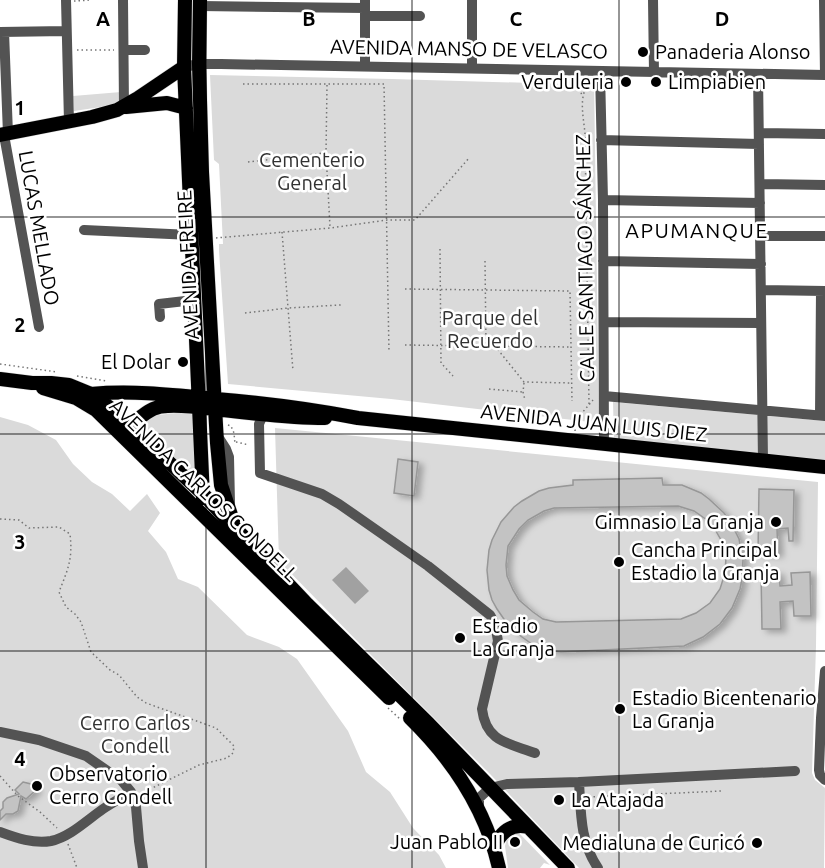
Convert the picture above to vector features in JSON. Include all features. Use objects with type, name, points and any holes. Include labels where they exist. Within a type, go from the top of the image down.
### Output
[{"type":"main road","name":"AVENIDA FREIRE","points":[[185,0],[184,67],[191,235],[203,494],[208,519]]},
{"type":"main road","name":"AVENIDA FREIRE","points":[[200,3],[201,161],[216,416],[221,485],[232,520]]},
{"type":"main road","name":"AVENIDA MANSO DE VELASCO","points":[[124,107],[184,67]]},
{"type":"main road","name":"AVENIDA MANSO DE VELASCO","points":[[4,135],[101,115],[124,107],[167,103],[186,108]]},
{"type":"main road","points":[[0,379],[32,383]]},
{"type":"main road","name":"AVENIDA CARLOS CONDELL","points":[[32,383],[45,382],[76,387],[106,404],[129,424],[232,520],[307,604],[454,750],[568,868]]},
{"type":"main road","name":"AVENIDA CARLOS CONDELL","points":[[32,383],[83,401],[96,410],[415,723],[451,766],[479,809],[488,827],[499,868]]},
{"type":"main road","name":"AVENIDA JUAN LUIS DIEZ","points":[[91,394],[122,393],[199,402],[216,416],[358,418]]},
{"type":"main road","name":"AVENIDA JUAN LUIS DIEZ","points":[[129,424],[159,406],[199,402]]},
{"type":"main road","name":"AVENIDA JUAN LUIS DIEZ","points":[[216,416],[292,406],[358,418],[825,467]]},
{"type":"main road","points":[[108,422],[129,424]]},
{"type":"main road","points":[[494,847],[509,828],[520,825],[528,827]]},
{"type":"street","points":[[123,0],[124,107]]},
{"type":"street","points":[[472,0],[472,69]]},
{"type":"street","points":[[653,0],[654,73]]},
{"type":"street","points":[[824,0],[825,75]]},
{"type":"street","points":[[66,1],[69,122]]},
{"type":"street","points":[[200,3],[365,8],[420,16]]},
{"type":"street","points":[[365,8],[365,67]]},
{"type":"street","points":[[2,32],[66,31]]},
{"type":"street","name":"LUCAS MELLADO","points":[[2,32],[4,135],[39,327]]},
{"type":"street","points":[[124,50],[145,50]]},
{"type":"street","name":"AVENIDA MANSO DE VELASCO","points":[[184,67],[221,63],[564,71],[600,76],[654,73],[825,75]]},
{"type":"street","points":[[758,74],[763,460]]},
{"type":"street","name":"CALLE SANTIAGO SÁNCHEZ","points":[[600,76],[604,444]]},
{"type":"street","points":[[601,140],[759,138],[825,134]]},
{"type":"street","points":[[760,184],[825,185]]},
{"type":"street","points":[[603,200],[760,203]]},
{"type":"street","points":[[84,230],[191,235]]},
{"type":"street","points":[[760,236],[825,236]]},
{"type":"street","points":[[603,261],[761,264]]},
{"type":"street","points":[[604,396],[823,415],[823,291],[761,290]]},
{"type":"street","points":[[160,317],[159,304],[194,300]]},
{"type":"street","points":[[604,322],[761,323]]},
{"type":"street","points":[[263,415],[260,424],[260,473],[322,494],[339,504],[428,566],[490,615],[497,630],[498,641],[482,709],[484,720],[489,731],[498,740],[535,753]]},
{"type":"street","points":[[825,671],[819,770],[825,780]]},
{"type":"street","points":[[0,732],[39,740],[86,756],[122,782],[132,795],[136,807],[143,868]]},
{"type":"street","points":[[465,787],[481,790],[507,784],[795,771]]},
{"type":"street","points":[[579,782],[584,837],[587,849],[598,868]]},
{"type":"street","points":[[479,809],[479,798],[489,788]]},
{"type":"street","points":[[0,832],[32,841],[51,841],[132,795]]},
{"type":"path","points":[[66,1],[91,0]]},
{"type":"path","points":[[67,50],[124,50]]},
{"type":"path","points":[[564,71],[580,89],[582,96],[585,146],[589,404]]},
{"type":"path","points":[[580,89],[600,76]]},
{"type":"path","points":[[243,84],[384,84],[389,352]]},
{"type":"path","points":[[327,84],[326,153],[330,228]]},
{"type":"path","points":[[582,96],[586,86]]},
{"type":"path","points":[[248,162],[326,153]]},
{"type":"path","points":[[206,239],[330,228],[387,220],[415,220],[469,158]]},
{"type":"path","points":[[282,232],[293,371]]},
{"type":"path","points":[[440,249],[441,363],[453,376]]},
{"type":"path","points":[[484,261],[486,346]]},
{"type":"path","points":[[405,289],[570,291],[572,401]]},
{"type":"path","points":[[245,313],[341,305]]},
{"type":"path","points":[[405,345],[571,347]]},
{"type":"path","points":[[494,346],[524,382],[525,400]]},
{"type":"path","points":[[0,364],[58,372]]},
{"type":"path","points":[[69,374],[112,382],[122,393]]},
{"type":"path","points":[[524,382],[571,383]]},
{"type":"path","points":[[489,389],[523,393]]},
{"type":"path","points":[[574,441],[576,420],[599,395],[604,396]]},
{"type":"path","points":[[216,416],[231,426],[234,433],[235,451]]},
{"type":"path","points":[[0,519],[19,520],[29,528],[59,527],[70,534],[72,549],[70,563],[59,592],[66,607],[81,622],[91,652],[110,670],[119,675],[137,697],[146,703],[216,728],[234,746],[233,753],[227,758],[199,765],[132,795]]},
{"type":"path","points":[[0,776],[18,796],[40,812],[64,835],[76,868]]},
{"type":"path","points":[[580,798],[722,791]]},
{"type":"green space","name":"Cementerio General","points":[[210,75],[566,84],[570,80],[594,80],[599,423],[391,399],[228,384],[219,251],[219,244],[223,244],[219,164],[214,160]]},
{"type":"green space","points":[[121,92],[121,104],[74,111],[73,96]]},
{"type":"green space","points":[[613,402],[825,421],[825,460],[614,440]]},
{"type":"green space","points":[[187,412],[193,415],[196,481],[144,434],[147,416]]},
{"type":"green space","name":"Cerro Carlos Condell","points":[[0,417],[28,425],[56,440],[73,464],[92,482],[112,494],[130,511],[147,494],[160,513],[148,531],[166,552],[178,579],[198,587],[247,635],[279,647],[297,659],[348,731],[366,772],[390,792],[413,828],[439,855],[446,868],[0,868]]},
{"type":"green space","name":"Estadio Bicentenario La Granja","points":[[275,428],[818,482],[812,773],[815,780],[825,788],[824,868],[579,868],[490,774],[279,561]]},
{"type":"green space","points":[[519,833],[550,865],[544,863],[540,868],[508,868],[505,846],[508,835]]},
{"type":"shaded area","points":[[346,567],[369,591],[355,604],[332,580]]},
{"type":"building","points":[[398,459],[418,462],[414,496],[394,493]]},
{"type":"building","points":[[662,478],[663,485],[682,485],[701,493],[724,513],[739,539],[743,559],[740,589],[732,608],[720,624],[703,637],[684,646],[561,652],[532,644],[515,632],[497,609],[489,590],[487,570],[492,540],[501,522],[522,501],[539,491],[573,485],[573,480]],"holes":[[[678,506],[694,511],[713,526],[721,540],[726,557],[725,573],[720,589],[710,603],[696,613],[681,619],[556,622],[543,619],[519,600],[507,576],[508,546],[528,520],[544,511],[554,508]]]},
{"type":"building","name":"Gimnasio La Granja","points":[[759,489],[794,490],[793,541],[789,541],[788,528],[777,529],[778,554],[758,553]]},
{"type":"building","points":[[761,572],[779,572],[780,586],[792,585],[791,573],[810,572],[811,616],[794,616],[793,601],[780,602],[781,629],[762,629]]},
{"type":"building","points":[[23,782],[37,789],[26,799],[21,796],[18,811],[6,814],[0,820],[3,802],[19,794],[15,790]]},
{"type":"place","name":"Panaderia Alonso","points":[[643,52]]},
{"type":"place","name":"Verduleria","points":[[626,82]]},
{"type":"place","name":"Limpiabien","points":[[656,82]]},
{"type":"place","name":"El Dolar","points":[[183,362]]},
{"type":"place","name":"Gimnasio La Granja","points":[[776,522]]},
{"type":"place","name":"Cancha Principal Estadio la Granja","points":[[619,562]]},
{"type":"place","name":"Estadio La Granja","points":[[460,638]]},
{"type":"place","name":"Estadio Bicentenario La Granja","points":[[620,709]]},
{"type":"place","name":"Observatorio Cerro Condell","points":[[37,786]]},
{"type":"place","name":"La Atajada","points":[[559,800]]},
{"type":"place","name":"Juan Pablo II","points":[[515,842]]},
{"type":"place","name":"Medialuna de Curicó","points":[[757,843]]},
{"type":"district","name":"APUMANQUE","points":[[697,231]]},
{"type":"park label","name":"Parque del Recuerdo","points":[[490,330]]}]
